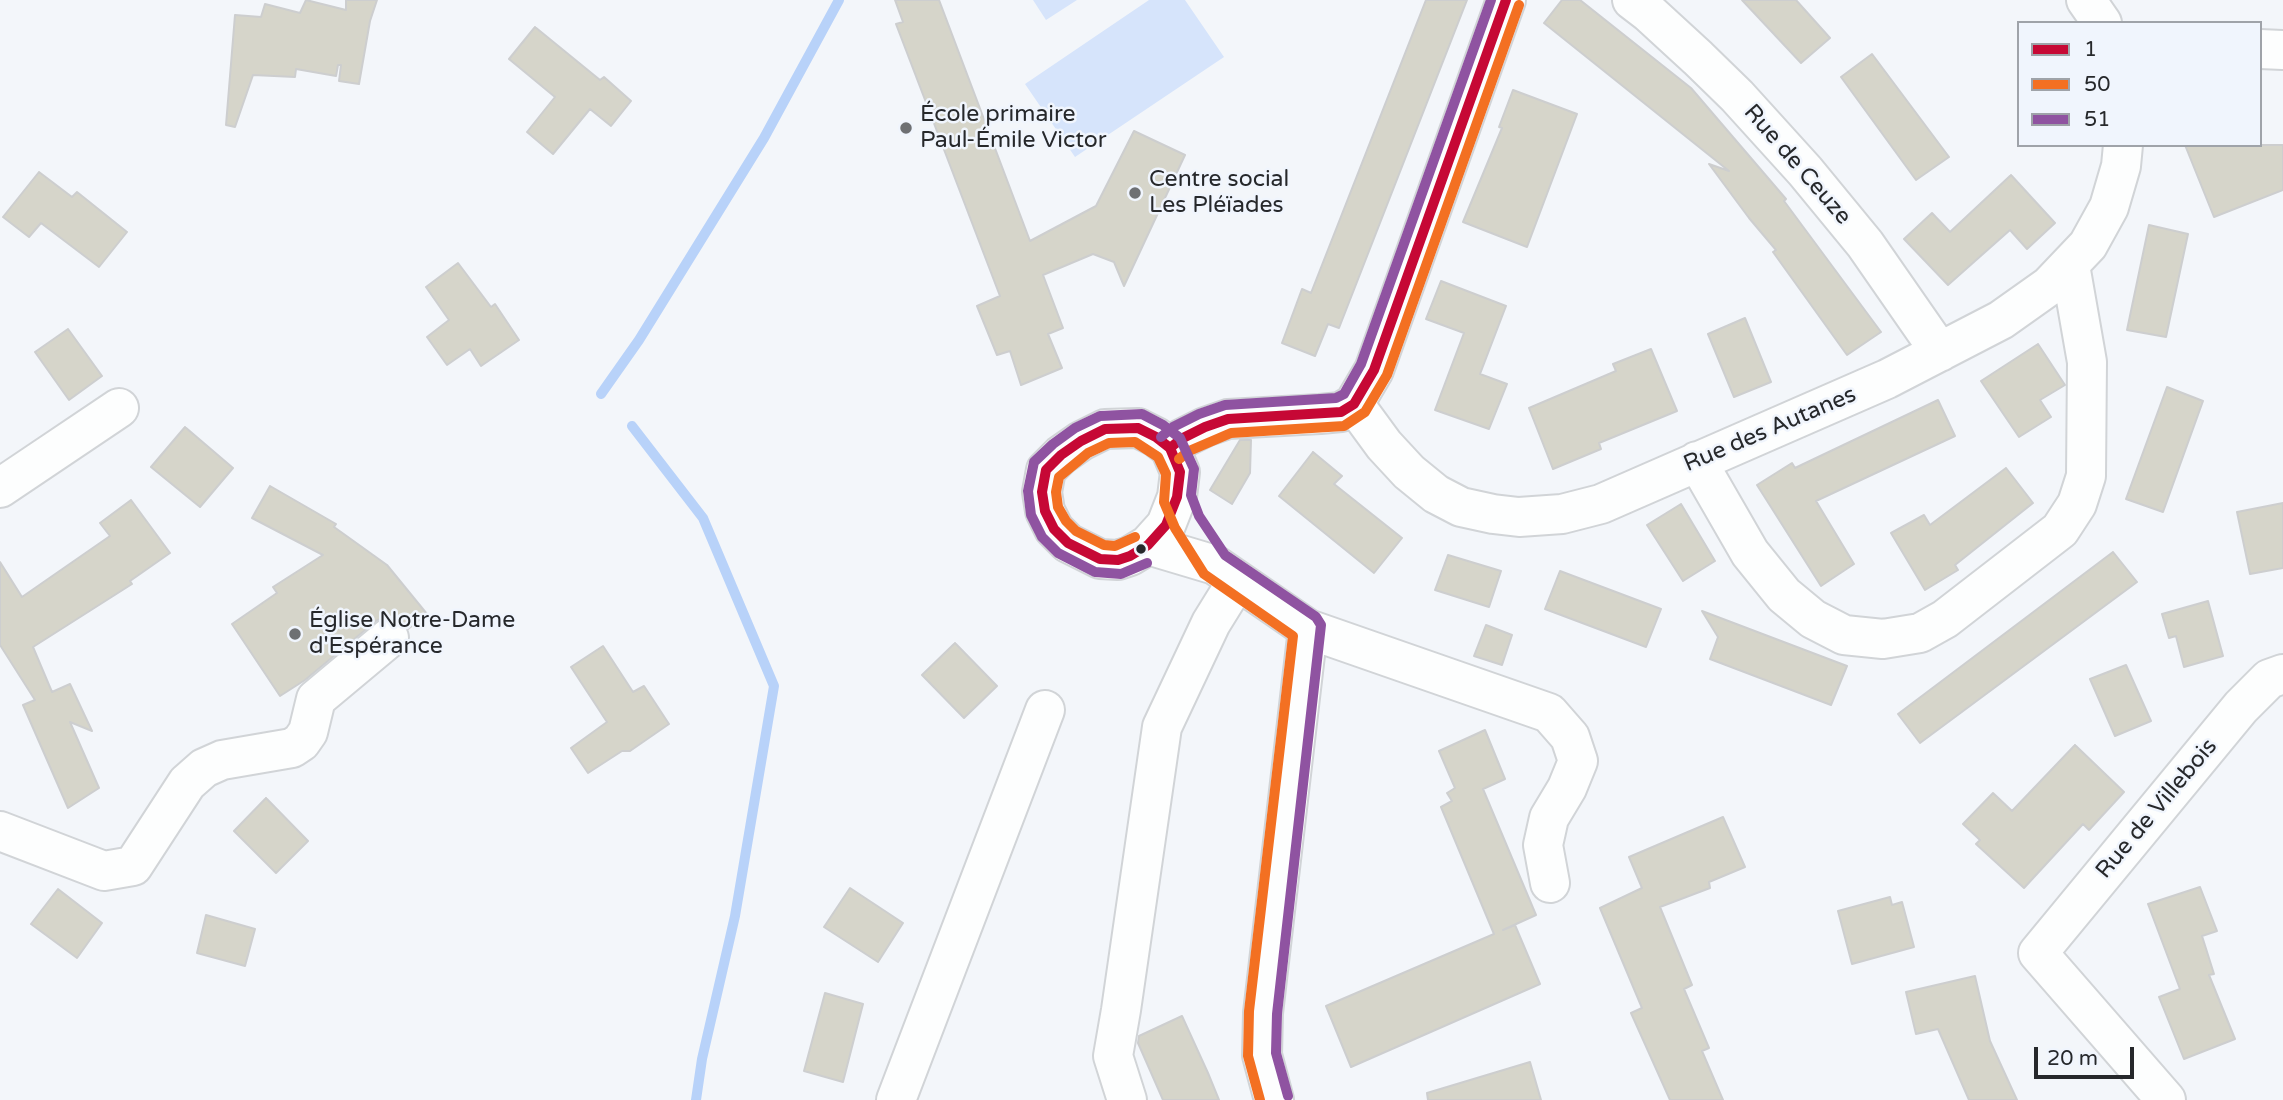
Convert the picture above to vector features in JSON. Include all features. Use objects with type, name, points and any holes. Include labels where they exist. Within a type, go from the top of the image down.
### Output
[{"type":"street","points":[[1170,448],[1205,427],[1228,419],[1341,412],[1354,404],[1374,370],[1506,0]]},
{"type":"street","name":"Rue de Ceuze","points":[[1632,0],[1737,96],[1805,171],[1866,244],[1940,352]]},
{"type":"street","points":[[2086,0],[2101,21]]},
{"type":"street","points":[[2262,49],[2283,50]]},
{"type":"street","name":"Rue des Autanes","points":[[1354,404],[1384,446],[1409,472],[1436,494],[1461,507],[1519,517],[1562,514],[1601,504],[1887,379],[2001,320],[2049,286],[2088,244],[2109,207],[2121,166],[2123,147]]},
{"type":"street","points":[[1697,461],[1750,553],[1784,595],[1813,619],[1844,635],[1883,639],[1920,633],[1945,619],[2060,530],[2077,504],[2086,476],[2087,362],[2070,265]]},
{"type":"street","points":[[0,488],[119,408]]},
{"type":"street","points":[[1138,428],[1170,448],[1180,472],[1177,497],[1166,525],[1148,544],[1118,560],[1100,559],[1068,543],[1054,529],[1045,511],[1042,492],[1046,470],[1060,455],[1081,441],[1105,429],[1138,428]]},
{"type":"street","points":[[1177,497],[1187,522],[1226,573]]},
{"type":"street","points":[[1148,544],[1226,573],[1308,629],[1549,713],[1570,737],[1578,761],[1567,788],[1549,818],[1543,845],[1550,883]]},
{"type":"street","points":[[1128,1100],[1113,1056],[1122,1010],[1162,727],[1211,623],[1226,573]]},
{"type":"street","points":[[1274,1100],[1262,1055],[1264,1013],[1308,629]]},
{"type":"street","points":[[0,831],[104,872],[133,866],[187,783],[204,768],[222,760],[292,748],[301,742],[308,732],[316,699],[389,638]]},
{"type":"street","name":"Rue de Villebois","points":[[2166,1100],[2038,953],[2241,707],[2269,678],[2283,674]]},
{"type":"street","points":[[896,1100],[1045,710]]},
{"type":"shaded area","points":[[1033,0],[1077,0],[1046,20]]},
{"type":"shaded area","points":[[1149,0],[1185,0],[1224,57],[1075,157],[1025,84]]},
{"type":"building","points":[[306,0],[346,10],[346,0],[377,0],[370,21],[359,84],[339,81],[341,65],[338,65],[336,76],[296,69],[295,77],[253,75],[235,127],[226,125],[235,15],[261,17],[265,4],[300,13]]},
{"type":"building","points":[[895,0],[939,0],[1030,241],[1096,206],[1134,131],[1185,155],[1124,286],[1114,262],[1093,254],[1043,275],[1063,328],[1048,334],[1062,368],[1021,385],[1010,351],[997,355],[977,306],[1000,296],[896,24],[903,22]]},
{"type":"building","points":[[1426,0],[1467,0],[1339,328],[1328,324],[1315,356],[1282,343],[1302,289],[1311,293]]},
{"type":"building","points":[[1562,0],[1580,0],[1691,88],[1786,199],[1784,201],[1881,332],[1847,355],[1773,252],[1776,250],[1709,164],[1729,171],[1544,23]]},
{"type":"building","points":[[1742,0],[1796,0],[1830,38],[1801,63]]},
{"type":"building","points":[[535,27],[600,80],[604,77],[631,101],[611,126],[590,109],[553,154],[527,132],[555,97],[509,59]]},
{"type":"building","points":[[1872,54],[1949,157],[1916,180],[1841,77]]},
{"type":"building","points":[[1513,90],[1577,114],[1527,247],[1463,222],[1502,128],[1499,127]]},
{"type":"building","points":[[2283,145],[2283,190],[2214,217],[2186,147]]},
{"type":"building","points":[[39,172],[72,197],[77,192],[127,232],[99,267],[41,223],[29,237],[3,217]]},
{"type":"building","points":[[2011,175],[2055,223],[2027,249],[2010,230],[1948,285],[1904,239],[1932,213],[1950,232]]},
{"type":"building","points":[[2149,225],[2188,234],[2166,337],[2127,330]]},
{"type":"building","points":[[458,263],[491,307],[495,304],[519,340],[481,366],[470,349],[447,365],[427,337],[449,320],[426,287]]},
{"type":"building","points":[[1441,281],[1506,306],[1480,374],[1507,384],[1489,429],[1435,410],[1464,333],[1426,319]]},
{"type":"building","points":[[1745,318],[1771,382],[1734,397],[1708,334]]},
{"type":"building","points":[[68,329],[102,376],[69,400],[35,352]]},
{"type":"building","points":[[2038,344],[2065,385],[2040,400],[2051,417],[2019,437],[1981,381]]},
{"type":"building","points":[[1651,349],[1677,411],[1599,443],[1601,449],[1553,469],[1529,408],[1616,371],[1613,364]]},
{"type":"building","points":[[2167,387],[2203,401],[2163,512],[2126,499]]},
{"type":"building","points":[[1938,400],[1955,436],[1816,501],[1854,564],[1821,586],[1757,485],[1792,463],[1795,468]]},
{"type":"building","points":[[185,427],[233,468],[200,507],[151,467]]},
{"type":"building","points":[[1240,440],[1251,440],[1250,473],[1232,504],[1210,490]]},
{"type":"building","points":[[1313,452],[1342,476],[1334,484],[1402,538],[1374,573],[1279,496]]},
{"type":"building","points":[[2006,468],[2033,503],[1955,565],[1958,570],[1925,590],[1891,533],[1924,515],[1930,525]]},
{"type":"building","points":[[270,486],[336,524],[334,527],[387,565],[427,614],[408,629],[396,617],[385,617],[376,621],[305,680],[280,696],[232,624],[277,593],[273,587],[323,555],[252,518]]},
{"type":"building","points":[[131,500],[170,553],[130,581],[132,584],[33,647],[52,692],[70,684],[92,731],[70,722],[99,788],[68,808],[23,705],[35,700],[0,645],[0,562],[22,597],[110,536],[100,523]]},
{"type":"building","points":[[2283,503],[2283,568],[2250,574],[2237,512]]},
{"type":"building","points":[[1681,504],[1715,561],[1683,581],[1647,525]]},
{"type":"building","points":[[2113,552],[2137,582],[1920,743],[1898,714]]},
{"type":"building","points":[[1448,555],[1501,571],[1489,607],[1435,590]]},
{"type":"building","points":[[1560,571],[1661,609],[1646,647],[1545,609]]},
{"type":"building","points":[[2208,601],[2223,656],[2184,667],[2176,636],[2169,638],[2162,614]]},
{"type":"building","points":[[1702,611],[1847,666],[1831,705],[1710,659],[1718,637]]},
{"type":"building","points":[[1486,625],[1512,635],[1502,665],[1474,656]]},
{"type":"building","points":[[955,643],[997,686],[964,718],[922,675]]},
{"type":"building","points":[[603,646],[633,692],[644,686],[669,724],[630,751],[622,751],[588,773],[571,748],[607,722],[571,667]]},
{"type":"building","points":[[2126,665],[2151,721],[2115,736],[2090,679]]},
{"type":"building","points":[[1485,730],[1505,779],[1483,789],[1536,915],[1503,930],[1515,925],[1540,984],[1351,1067],[1326,1006],[1494,934],[1441,807],[1452,801],[1447,793],[1455,788],[1439,751]]},
{"type":"building","points":[[2075,745],[2124,792],[2089,830],[2083,824],[2024,888],[1976,844],[1980,840],[1963,824],[1993,793],[2012,811]]},
{"type":"building","points":[[266,798],[308,841],[276,873],[234,831]]},
{"type":"building","points":[[1723,817],[1745,867],[1709,882],[1710,888],[1660,907],[1692,985],[1684,989],[1709,1048],[1702,1051],[1723,1100],[1670,1100],[1631,1013],[1642,1008],[1600,908],[1642,888],[1629,857]]},
{"type":"building","points":[[2200,887],[2217,931],[2202,936],[2214,974],[2209,975],[2235,1039],[2184,1059],[2159,997],[2180,989],[2148,904]]},
{"type":"building","points":[[850,888],[903,923],[878,962],[824,927]]},
{"type":"building","points":[[58,889],[102,923],[77,958],[31,924]]},
{"type":"building","points":[[1890,897],[1892,905],[1902,902],[1914,947],[1852,964],[1838,911]]},
{"type":"building","points":[[206,915],[255,929],[245,966],[197,953]]},
{"type":"building","points":[[1975,976],[1990,1041],[2017,1100],[1969,1100],[1938,1029],[1916,1034],[1906,992]]},
{"type":"building","points":[[825,993],[863,1004],[843,1082],[804,1071]]},
{"type":"building","points":[[1182,1016],[1219,1100],[1163,1100],[1138,1043],[1139,1036]]},
{"type":"building","points":[[1530,1062],[1541,1100],[1428,1100],[1427,1093]]},
{"type":"waterway","points":[[601,394],[639,340],[764,138],[839,0]]},
{"type":"waterway","points":[[632,426],[703,518],[774,686],[735,916],[702,1059],[696,1100]]},
{"type":"transit line","name":"51","points":[[1161,437],[1173,427],[1225,405],[1336,398],[1344,394],[1361,364],[1491,0]]},
{"type":"transit line","name":"1","points":[[1170,448],[1181,439],[1228,419],[1341,412],[1354,404],[1374,370],[1506,0]]},
{"type":"transit line","name":"50","points":[[1179,459],[1189,451],[1231,433],[1344,426],[1365,412],[1387,375],[1519,5]]},
{"type":"transit line","name":"51","points":[[1147,563],[1121,574],[1095,572],[1058,553],[1042,537],[1031,515],[1028,491],[1034,462],[1075,428],[1100,416],[1142,414],[1180,438],[1194,469],[1191,495],[1199,516],[1225,555],[1316,617],[1321,625],[1277,1014],[1276,1053],[1288,1096]]},
{"type":"transit line","name":"1","points":[[1138,428],[1170,448],[1180,472],[1177,497],[1166,525],[1148,545],[1118,560],[1100,559],[1068,543],[1054,529],[1045,511],[1042,492],[1046,470],[1081,441],[1105,429],[1138,428]]},
{"type":"transit line","name":"50","points":[[1135,537],[1115,546],[1104,545],[1076,531],[1058,507],[1056,492],[1059,477],[1088,453],[1109,443],[1135,442],[1158,457],[1166,474],[1164,502],[1175,528],[1204,574],[1293,636],[1249,1011],[1248,1056],[1260,1100]]},
{"type":"place","name":"École primaire Paul-Émile Victor","points":[[906,128]]},
{"type":"place","name":"Centre social Les Pléïades","points":[[1135,193]]},
{"type":"place","name":"Église Notre-Dame d'Espérance","points":[[295,634]]}]
